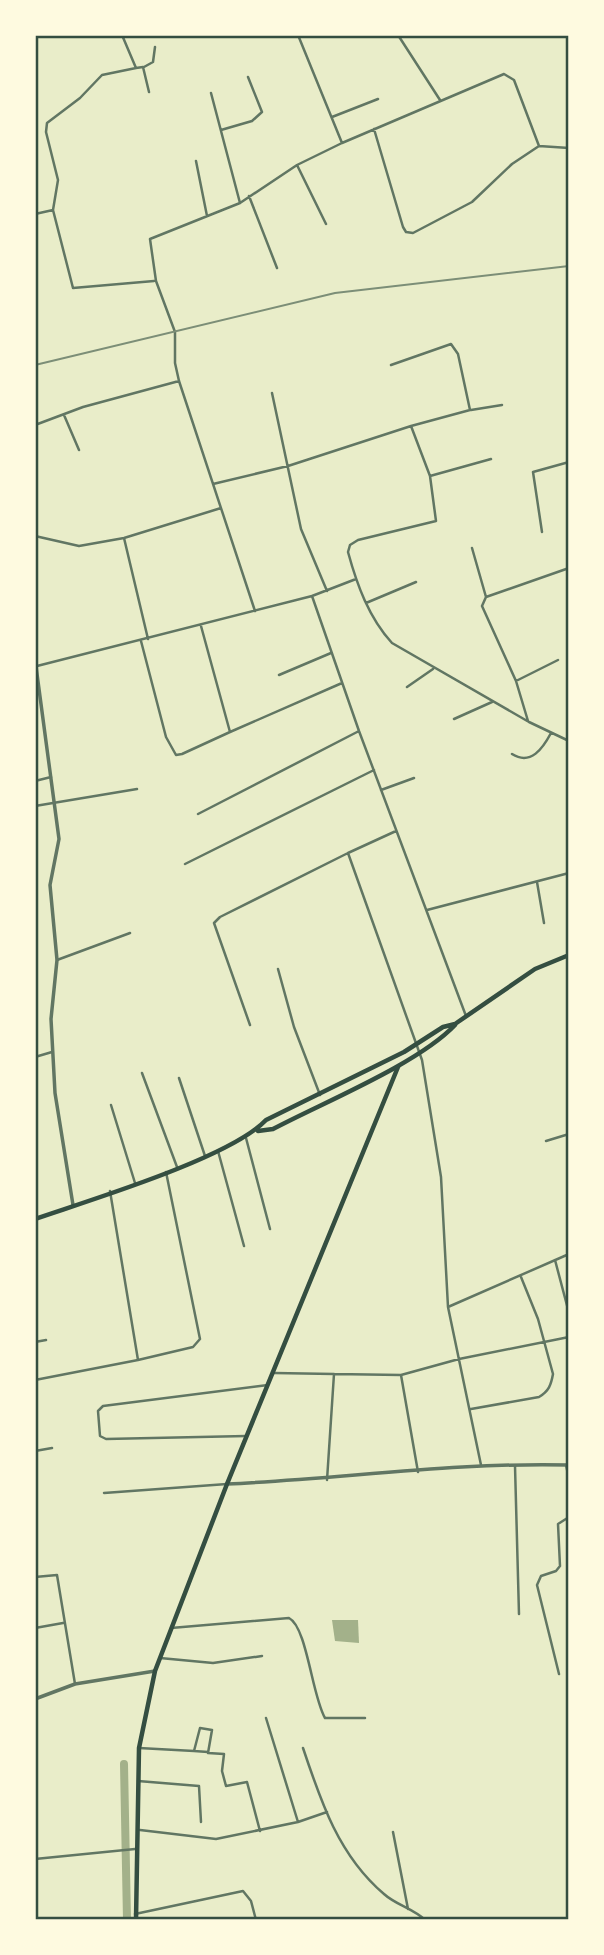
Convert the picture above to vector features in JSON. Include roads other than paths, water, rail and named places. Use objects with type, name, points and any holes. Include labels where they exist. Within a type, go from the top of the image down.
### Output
[{"type":"main road","points":[[256,1131],[273,1129],[420,1052],[466,1016],[536,969],[569,955]]},
{"type":"main road","points":[[35,1219],[218,1151],[256,1131],[266,1120],[404,1052],[443,1027],[456,1024]]},
{"type":"main road","points":[[136,1917],[133,1850],[139,1748],[155,1671],[246,1436],[399,1063]]},
{"type":"street","points":[[122,35],[135,68]]},
{"type":"street","points":[[298,35],[342,143]]},
{"type":"street","points":[[398,35],[440,100]]},
{"type":"street","points":[[155,47],[153,62],[143,67],[102,75],[80,98],[47,123],[46,132],[58,180],[53,210],[72,288],[156,281]]},
{"type":"street","points":[[143,67],[149,92]]},
{"type":"street","points":[[255,611],[179,381],[175,363],[175,332],[156,281],[150,239],[240,203],[297,165],[498,76],[510,76],[539,146]]},
{"type":"street","points":[[221,130],[252,121],[262,112],[248,77]]},
{"type":"street","points":[[211,93],[240,203]]},
{"type":"street","points":[[331,117],[378,99]]},
{"type":"street","points":[[374,129],[403,227],[406,232],[413,233],[472,202],[512,164],[539,146],[569,148]]},
{"type":"street","points":[[196,162],[207,216]]},
{"type":"street","points":[[297,165],[326,224]]},
{"type":"street","points":[[249,197],[277,268]]},
{"type":"street","points":[[35,214],[53,210]]},
{"type":"street","points":[[391,365],[446,344],[455,346],[470,410]]},
{"type":"street","points":[[35,425],[179,381]]},
{"type":"street","points":[[272,393],[302,529],[327,591]]},
{"type":"street","points":[[213,484],[288,466],[411,426],[470,410],[502,405]]},
{"type":"street","points":[[64,415],[79,450]]},
{"type":"street","points":[[411,426],[430,476],[436,517],[433,524],[358,540],[350,545],[348,552],[366,603],[382,633],[392,643],[529,722],[569,741]]},
{"type":"street","points":[[430,476],[491,459]]},
{"type":"street","points":[[542,532],[533,472],[569,462]]},
{"type":"street","points":[[35,536],[79,546],[124,538],[221,508]]},
{"type":"street","points":[[124,538],[148,639]]},
{"type":"street","points":[[472,548],[486,597],[482,606],[516,681],[529,722]]},
{"type":"street","points":[[486,597],[569,568]]},
{"type":"street","points":[[36,666],[312,596],[356,579]]},
{"type":"street","points":[[366,603],[416,582]]},
{"type":"street","points":[[312,596],[359,731],[466,1016]]},
{"type":"street","points":[[201,626],[230,732]]},
{"type":"street","points":[[142,641],[166,737],[176,755],[342,684]]},
{"type":"street","points":[[279,675],[331,653]]},
{"type":"street","points":[[35,659],[59,839],[50,885],[57,960],[51,1018],[52,1051],[55,1093],[73,1205]]},
{"type":"street","points":[[516,681],[558,660]]},
{"type":"street","points":[[407,687],[434,669]]},
{"type":"street","points":[[454,719],[494,702]]},
{"type":"street","points":[[198,814],[359,731]]},
{"type":"street","points":[[512,754],[519,759],[529,758],[542,750],[551,733]]},
{"type":"street","points":[[185,864],[374,770]]},
{"type":"street","points":[[35,781],[51,777]]},
{"type":"street","points":[[381,790],[414,778]]},
{"type":"street","points":[[35,806],[137,789]]},
{"type":"street","points":[[250,1025],[214,923],[220,917],[396,831]]},
{"type":"street","points":[[348,853],[422,1060],[441,1177],[448,1307],[482,1466]]},
{"type":"street","points":[[425,911],[569,873]]},
{"type":"street","points":[[537,881],[544,923]]},
{"type":"street","points":[[57,960],[130,933]]},
{"type":"street","points":[[278,969],[294,1027],[320,1095]]},
{"type":"street","points":[[35,1057],[52,1051]]},
{"type":"street","points":[[142,1073],[177,1167]]},
{"type":"street","points":[[179,1078],[205,1156]]},
{"type":"street","points":[[111,1105],[135,1182]]},
{"type":"street","points":[[546,1141],[569,1134]]},
{"type":"street","points":[[246,1137],[270,1229]]},
{"type":"street","points":[[218,1151],[244,1246]]},
{"type":"street","points":[[35,1380],[194,1347],[200,1339],[166,1171]]},
{"type":"street","points":[[110,1191],[138,1360]]},
{"type":"street","points":[[448,1307],[569,1254]]},
{"type":"street","points":[[555,1261],[569,1313]]},
{"type":"street","points":[[470,1409],[539,1397],[547,1392],[553,1374],[521,1277]]},
{"type":"street","points":[[274,1373],[401,1376],[459,1359],[569,1337]]},
{"type":"street","points":[[35,1342],[46,1340]]},
{"type":"street","points":[[327,1480],[334,1374]]},
{"type":"street","points":[[401,1376],[418,1472]]},
{"type":"street","points":[[246,1436],[106,1439],[100,1436],[98,1411],[103,1406],[268,1385]]},
{"type":"street","points":[[35,1451],[52,1448]]},
{"type":"street","points":[[104,1493],[327,1480],[482,1466],[568,1465],[569,1479]]},
{"type":"street","points":[[515,1466],[519,1614]]},
{"type":"street","points":[[559,1674],[537,1585],[541,1576],[556,1571],[559,1566],[558,1524],[569,1517]]},
{"type":"street","points":[[35,1577],[57,1576],[75,1684]]},
{"type":"street","points":[[171,1628],[289,1618],[296,1621],[300,1628],[309,1672],[325,1718],[365,1718]]},
{"type":"street","points":[[35,1628],[64,1623]]},
{"type":"street","points":[[160,1658],[212,1663],[262,1656]]},
{"type":"street","points":[[35,1699],[75,1684],[155,1671]]},
{"type":"street","points":[[266,1718],[298,1822]]},
{"type":"street","points":[[195,1751],[200,1728],[212,1730],[208,1753]]},
{"type":"street","points":[[139,1748],[224,1754],[222,1771],[226,1786],[247,1782],[260,1831]]},
{"type":"street","points":[[303,1748],[338,1838],[357,1868],[386,1896],[425,1920]]},
{"type":"street","points":[[138,1781],[199,1786],[201,1822]]},
{"type":"street","points":[[136,1830],[216,1839],[298,1822],[327,1812]]},
{"type":"street","points":[[393,1832],[408,1909]]},
{"type":"street","points":[[35,1859],[133,1850]]},
{"type":"street","points":[[136,1917],[243,1891],[251,1901],[256,1920]]},
{"type":"waterway","points":[[124,1764],[127,1920]]},
{"type":"railway","points":[[35,365],[335,293],[569,266]]}]
